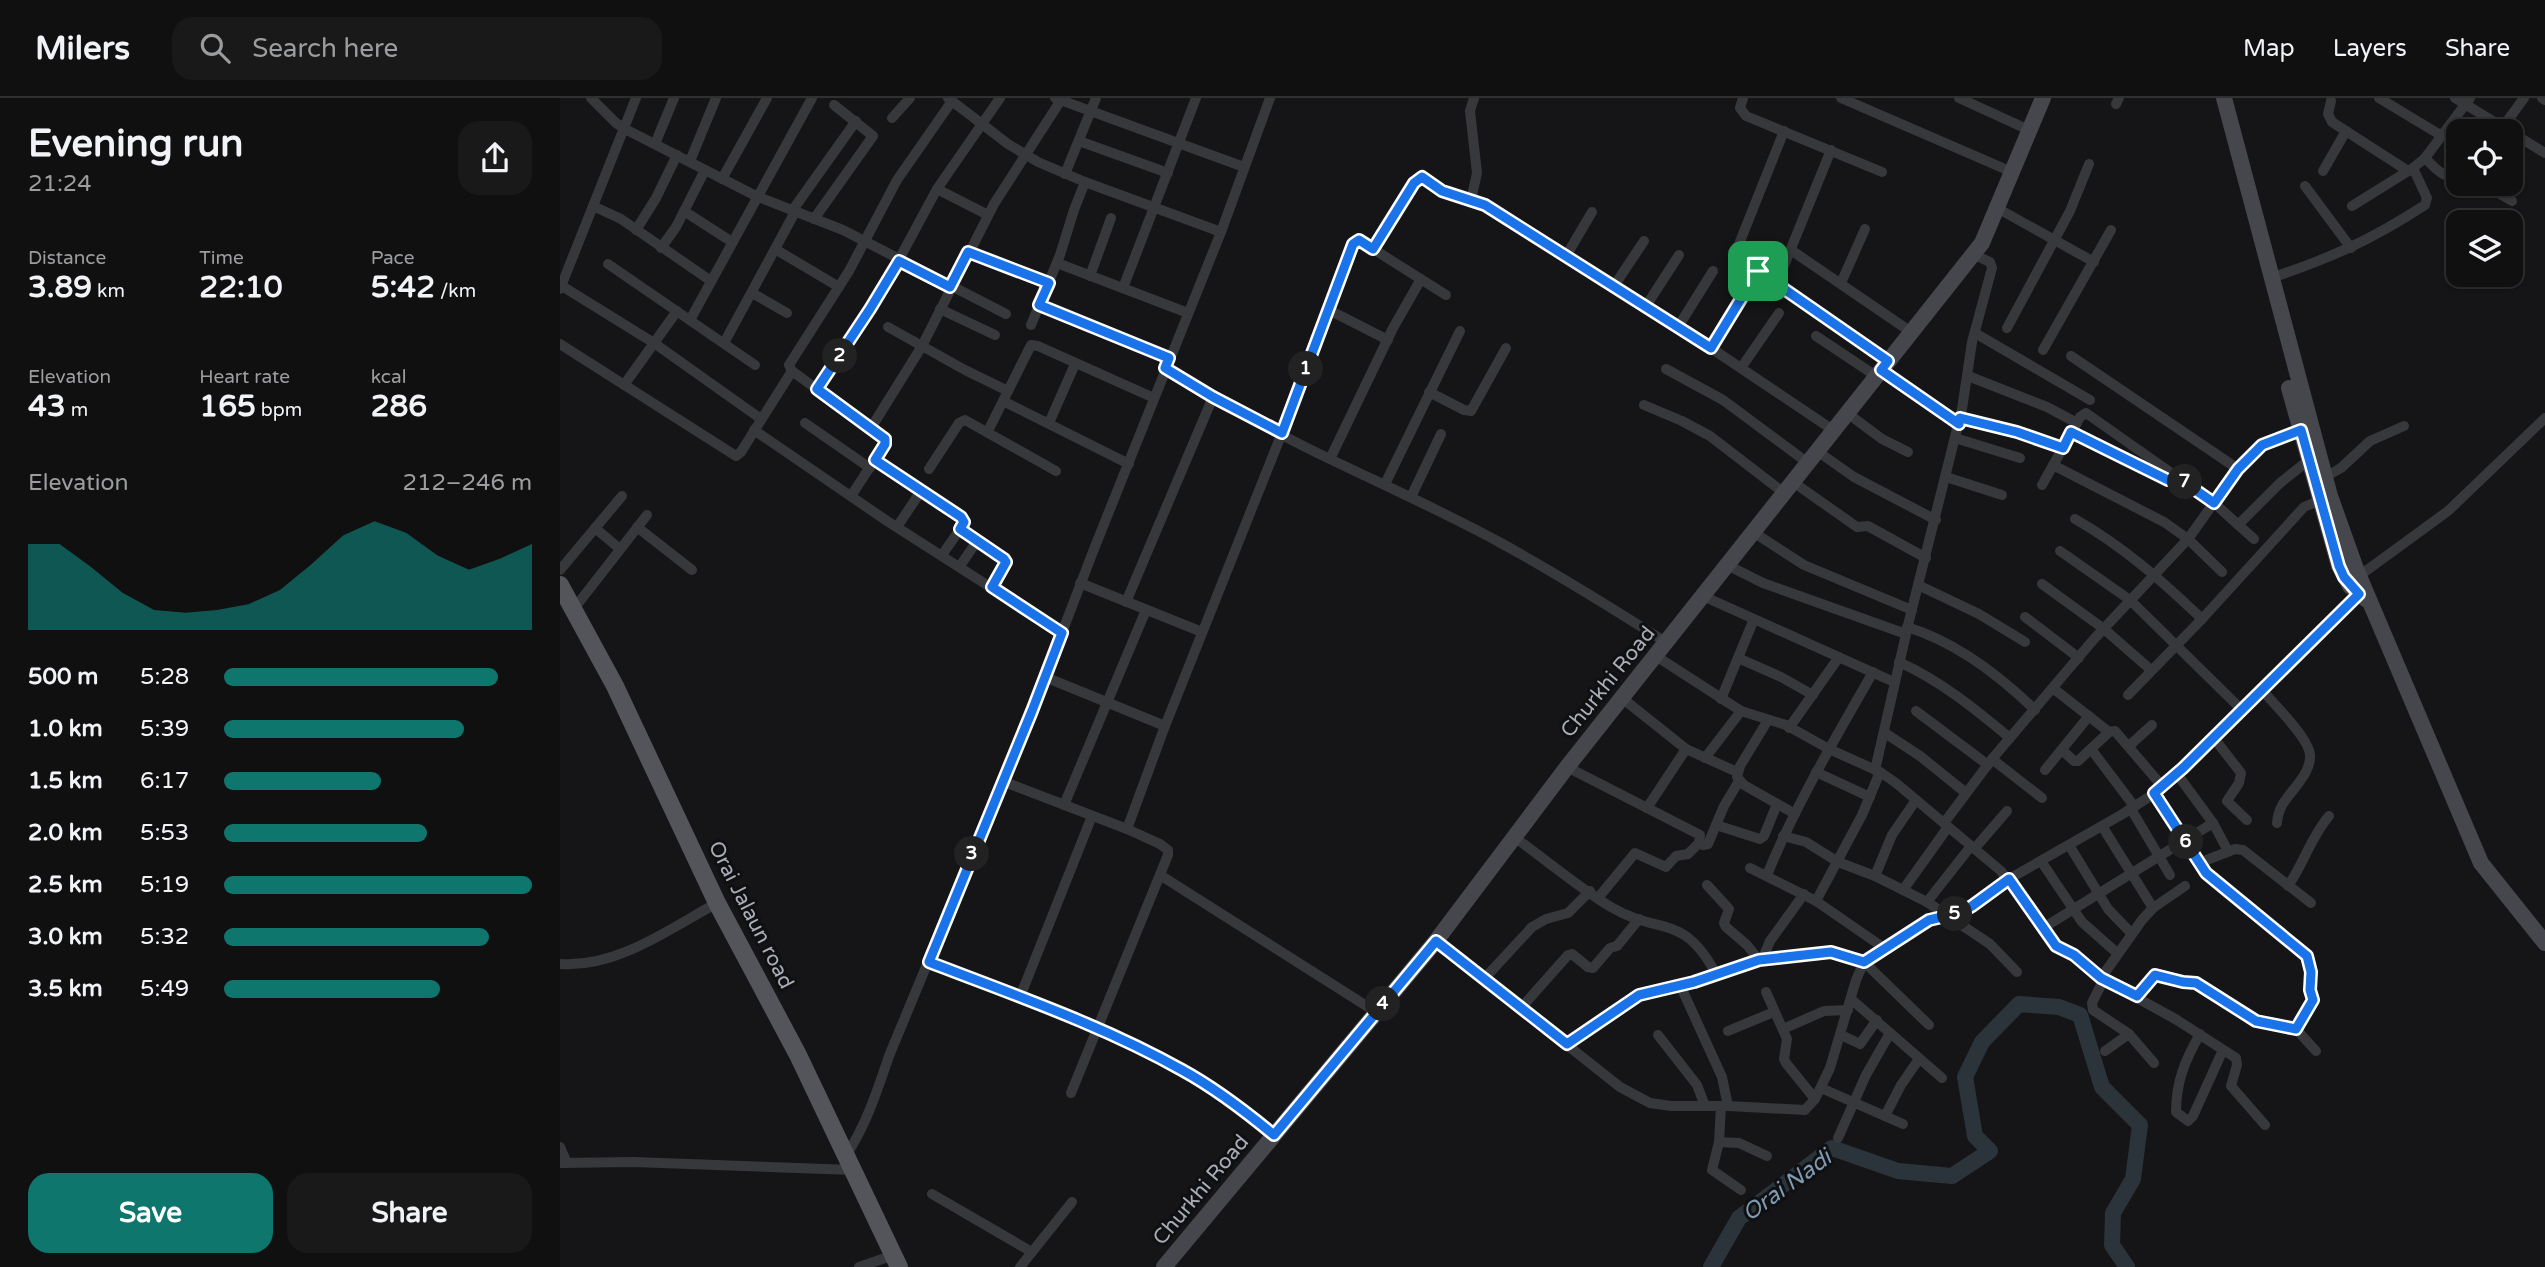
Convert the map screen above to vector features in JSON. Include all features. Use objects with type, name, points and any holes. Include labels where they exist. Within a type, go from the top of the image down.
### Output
[{"type":"main road","name":"Orai Jalaun road","points":[[560,585],[615,686],[718,902],[798,1055],[896,1261]]},
{"type":"street","points":[[591,98],[616,124],[625,129],[756,196],[843,230],[1006,314]]},
{"type":"street","points":[[636,98],[561,288],[654,343],[761,419]]},
{"type":"street","points":[[656,144],[674,98]]},
{"type":"street","points":[[690,161],[716,98]]},
{"type":"street","points":[[722,179],[767,98]]},
{"type":"street","points":[[690,320],[812,98]]},
{"type":"street","points":[[817,389],[899,261],[937,189],[1000,98]]},
{"type":"street","points":[[1065,174],[1096,98]]},
{"type":"street","points":[[1123,288],[1196,98]]},
{"type":"street","points":[[560,1147],[563,1163],[849,1163],[1221,232],[1269,98]]},
{"type":"street","points":[[1471,200],[1477,173],[1470,111],[1474,98]]},
{"type":"street","points":[[1743,98],[1741,112],[1882,172]]},
{"type":"street","points":[[1841,98],[2012,172]]},
{"type":"street","points":[[1959,98],[2029,130]]},
{"type":"street","name":"Churkhi Road","points":[[1164,1267],[1436,941],[1567,767],[1982,243],[2043,98]]},
{"type":"street","points":[[2213,98],[2309,460],[2359,576],[2364,598],[2481,863],[2545,943]]},
{"type":"street","points":[[2224,98],[2325,477],[2325,498],[2339,566],[2344,577],[2364,598]]},
{"type":"street","points":[[2378,98],[2442,136]]},
{"type":"street","points":[[2509,119],[2524,98]]},
{"type":"street","points":[[851,496],[886,441],[793,371],[790,361],[839,287],[911,158],[950,99],[1024,154],[1085,182],[1221,232]]},
{"type":"street","points":[[871,428],[922,346],[988,215],[1058,99],[1244,167]]},
{"type":"street","points":[[892,118],[904,100]]},
{"type":"street","points":[[2352,206],[2425,158],[2464,100],[2489,119]]},
{"type":"street","points":[[2271,278],[2321,262],[2351,248],[2381,233],[2427,202],[2410,169],[2329,118],[2331,101]]},
{"type":"street","points":[[814,219],[873,134],[834,105]]},
{"type":"street","points":[[724,343],[793,211],[856,121]]},
{"type":"street","points":[[1784,131],[1735,254],[1777,283],[1882,369],[1959,421],[2017,432],[2063,448]]},
{"type":"street","points":[[2323,171],[2346,131]]},
{"type":"street","points":[[1079,141],[1168,173]]},
{"type":"street","points":[[2523,141],[2545,153]]},
{"type":"street","points":[[1777,283],[1830,150]]},
{"type":"street","points":[[636,230],[656,198],[677,155]]},
{"type":"street","points":[[2425,158],[2446,176]]},
{"type":"street","points":[[2007,328],[2070,211],[2090,164]]},
{"type":"street","points":[[661,248],[705,170]]},
{"type":"street","points":[[1373,249],[1418,179],[1422,177],[1442,191],[1485,205],[1711,348],[1833,430]]},
{"type":"street","points":[[1031,325],[1057,263],[1073,210],[1085,182]]},
{"type":"street","points":[[2305,186],[2351,248]]},
{"type":"street","points":[[937,189],[988,215]]},
{"type":"street","points":[[2503,196],[2512,201]]},
{"type":"street","points":[[593,206],[621,219],[711,281]]},
{"type":"street","points":[[1997,208],[2094,262]]},
{"type":"street","points":[[684,211],[732,242]]},
{"type":"street","points":[[1566,256],[1592,212]]},
{"type":"street","points":[[1090,276],[1111,218]]},
{"type":"street","points":[[1841,283],[1865,229]]},
{"type":"street","points":[[2043,350],[2110,230]]},
{"type":"street","points":[[1127,829],[1355,240],[1446,295]]},
{"type":"street","points":[[1614,286],[1644,241]]},
{"type":"street","points":[[775,249],[839,287]]},
{"type":"street","points":[[1791,250],[1911,332]]},
{"type":"street","points":[[968,252],[1049,283]]},
{"type":"street","points":[[1816,901],[1870,797],[1877,771],[1894,682],[1936,520],[1959,421],[1975,332],[1992,268],[1990,262],[1972,254]]},
{"type":"street","points":[[1646,306],[1679,255]]},
{"type":"street","points":[[1057,263],[1188,313]]},
{"type":"street","points":[[608,264],[755,365]]},
{"type":"street","points":[[1678,327],[1713,271]]},
{"type":"street","points":[[1711,348],[1758,271]]},
{"type":"street","points":[[1330,459],[1421,279]]},
{"type":"street","points":[[752,293],[787,313]]},
{"type":"street","points":[[1039,305],[1167,363],[1213,397],[1330,459],[1411,497],[1553,573],[1667,643]]},
{"type":"street","points":[[940,309],[995,335]]},
{"type":"street","points":[[1327,309],[1388,340]]},
{"type":"street","points":[[624,384],[677,311]]},
{"type":"street","points":[[1741,368],[1779,313]]},
{"type":"street","points":[[888,327],[1049,423],[1129,464]]},
{"type":"street","points":[[1385,484],[1460,331]]},
{"type":"street","points":[[1975,332],[2090,400]]},
{"type":"street","points":[[1816,336],[1882,369]]},
{"type":"street","points":[[560,344],[736,456],[793,371]]},
{"type":"street","points":[[988,431],[1031,345],[1154,398]]},
{"type":"street","points":[[1429,392],[1471,411],[1506,348]]},
{"type":"street","points":[[2071,356],[2238,469]]},
{"type":"street","points":[[1049,423],[1075,364]]},
{"type":"street","points":[[1666,369],[1723,400],[1812,457],[1936,520]]},
{"type":"street","points":[[1968,376],[2047,407],[2074,427],[2168,480],[2184,482]]},
{"type":"street","points":[[1126,602],[1213,397]]},
{"type":"street","points":[[1644,405],[1710,436],[1788,488],[1857,527],[1868,526],[1926,558]]},
{"type":"street","points":[[1847,413],[1882,439],[1908,452]]},
{"type":"street","points":[[2042,485],[2082,413],[2089,415],[2214,503],[2254,539]]},
{"type":"street","points":[[2359,576],[2448,511],[2545,418]]},
{"type":"street","points":[[929,469],[962,421],[968,421],[1056,471]]},
{"type":"street","points":[[805,423],[961,517],[964,522],[942,555]]},
{"type":"street","points":[[2325,477],[2341,468],[2370,441],[2404,426]]},
{"type":"street","points":[[754,430],[897,527],[1062,633]]},
{"type":"street","points":[[1903,890],[1966,793],[1990,762],[2079,657],[2188,539],[2238,469],[2262,445],[2301,430]]},
{"type":"street","points":[[1411,497],[1441,433]]},
{"type":"street","points":[[1955,438],[2020,458]]},
{"type":"street","points":[[2238,525],[2280,482],[2309,460]]},
{"type":"street","points":[[2053,465],[2145,512],[2188,539],[2221,572]]},
{"type":"street","points":[[1946,477],[2002,495]]},
{"type":"street","points":[[897,527],[921,491]]},
{"type":"street","points":[[560,570],[622,496]]},
{"type":"street","points":[[2128,695],[2304,507],[2325,498]]},
{"type":"street","points":[[573,610],[647,515]]},
{"type":"street","points":[[2075,519],[2117,545],[2155,574],[2202,619]]},
{"type":"street","points":[[638,527],[692,570]]},
{"type":"street","points":[[595,528],[620,549]]},
{"type":"street","points":[[960,529],[1006,562],[992,587]]},
{"type":"street","points":[[1753,532],[1804,565],[1912,610]]},
{"type":"street","points":[[960,566],[977,541]]},
{"type":"street","points":[[2060,551],[2130,600],[2241,709]]},
{"type":"street","points":[[1727,565],[1763,583],[1906,630],[1937,637],[2004,682],[2035,710]]},
{"type":"street","points":[[1080,583],[1202,632]]},
{"type":"street","points":[[2042,584],[2104,629],[2151,670]]},
{"type":"street","points":[[1919,585],[1979,614],[2025,642]]},
{"type":"street","points":[[1703,596],[1894,682]]},
{"type":"street","points":[[1436,941],[1637,1098],[1671,1107],[1725,1106],[1799,1111],[1810,1107],[1821,1088],[1841,1035],[1864,962],[1929,920],[1949,916],[1972,906],[2009,879],[2102,826],[2158,789],[2177,774],[2261,689],[2364,598]]},
{"type":"street","points":[[1064,805],[1146,610]]},
{"type":"street","points":[[2025,617],[2079,657]]},
{"type":"street","points":[[1721,699],[1754,619]]},
{"type":"street","points":[[1656,656],[1741,711],[1790,727],[1877,771],[1916,800],[2009,879],[2056,946],[2074,955],[2102,978],[2200,1034],[2238,1062],[2231,1086],[2266,1125]]},
{"type":"street","points":[[1790,727],[1839,657]]},
{"type":"street","points":[[1738,658],[1814,695]]},
{"type":"street","points":[[1899,662],[1935,679],[2010,738]]},
{"type":"street","points":[[1767,875],[1794,814],[1873,672]]},
{"type":"street","points":[[1045,677],[1165,726]]},
{"type":"street","points":[[2054,689],[2109,732]]},
{"type":"street","points":[[2261,689],[2306,743],[2311,757],[2302,779],[2281,806],[2277,823]]},
{"type":"street","points":[[1622,698],[1686,749],[1738,777],[1794,814]]},
{"type":"street","points":[[1705,758],[1741,711]]},
{"type":"street","points":[[1916,711],[2042,798]]},
{"type":"street","points":[[2045,770],[2089,716]]},
{"type":"street","points":[[1699,843],[1708,844],[1738,777],[1768,720]]},
{"type":"street","points":[[2129,746],[2152,725]]},
{"type":"street","points":[[2062,750],[2076,761],[2109,732],[2112,730],[2118,733],[2158,789],[2199,863],[2214,880],[2307,956],[2313,1000],[2296,1029]]},
{"type":"street","points":[[1885,733],[1920,756],[1966,793]]},
{"type":"street","points":[[2213,737],[2241,772],[2239,783],[2227,801],[2246,820]]},
{"type":"street","points":[[1647,808],[1686,749]]},
{"type":"street","points":[[2091,749],[2132,807],[2170,875]]},
{"type":"street","points":[[1567,767],[1698,832],[1699,843]]},
{"type":"street","points":[[1816,772],[1870,797]]},
{"type":"street","points":[[2177,774],[2213,823],[2228,851]]},
{"type":"street","points":[[1002,781],[1127,829],[1168,850],[1070,1093]]},
{"type":"street","points":[[1875,876],[1892,835],[1916,800]]},
{"type":"street","points":[[1764,836],[1777,804]]},
{"type":"street","points":[[1927,902],[2007,811]]},
{"type":"street","points":[[1020,997],[1093,816]]},
{"type":"street","points":[[2288,886],[2304,861],[2319,828],[2329,816]]},
{"type":"street","points":[[2043,928],[2213,823]]},
{"type":"street","points":[[1716,825],[1758,839],[1764,836],[1817,847],[1838,862],[1875,876],[1927,902],[1990,944],[2017,972]]},
{"type":"street","points":[[2102,826],[2153,908]]},
{"type":"street","points":[[1514,837],[1610,907],[1685,933],[1707,957],[1716,974]]},
{"type":"street","points":[[1484,979],[1532,927],[1546,919],[1568,913],[1594,895],[1636,853],[1666,867],[1676,856],[1685,856],[1699,843]]},
{"type":"street","points":[[2069,845],[2098,894],[2116,919],[2131,933]]},
{"type":"street","points":[[2199,863],[2228,851],[2244,850],[2311,903]]},
{"type":"street","points":[[2041,861],[2090,931],[2117,953]]},
{"type":"street","points":[[1749,868],[1816,901],[1884,948]]},
{"type":"street","points":[[1160,875],[1376,1012]]},
{"type":"street","points":[[1707,885],[1729,909],[1724,923],[1726,927],[1760,960]]},
{"type":"street","points":[[2154,1063],[2129,1034],[2091,1006],[2102,978],[2131,933],[2153,908],[2185,886]]},
{"type":"street","points":[[1760,960],[1804,894]]},
{"type":"street","points":[[560,964],[578,965],[618,954],[650,940],[718,902]]},
{"type":"street","points":[[1521,1008],[1567,955],[1572,954],[1593,968],[1610,948],[1619,945],[1639,919]]},
{"type":"street","points":[[1567,1044],[1639,995],[1760,960],[1831,952],[1864,962],[1929,1026]]},
{"type":"street","points":[[929,962],[1020,997],[1153,1054],[1216,1091],[1274,1135]]},
{"type":"street","points":[[2137,996],[2152,977],[2160,974],[2202,985],[2256,1021],[2296,1029],[2316,1051]]},
{"type":"street","points":[[1680,985],[1722,1077],[1725,1106],[1712,1170],[1741,1190]]},
{"type":"street","points":[[1766,992],[1788,1045],[1784,1055],[1786,1063],[1815,1099]]},
{"type":"street","points":[[1783,1029],[1824,1011],[1849,1005],[1877,1020],[1942,1078]]},
{"type":"street","points":[[1728,1031],[1774,1012]]},
{"type":"street","points":[[1841,1035],[1860,1044],[1877,1020]]},
{"type":"street","points":[[1838,1138],[1853,1101],[1891,1033]]},
{"type":"street","points":[[2105,1051],[2129,1034]]},
{"type":"street","points":[[2200,1034],[2185,1060],[2180,1077],[2176,1109],[2184,1120],[2188,1121],[2193,1116],[2223,1050]]},
{"type":"street","points":[[1658,1035],[1697,1085],[1705,1106]]},
{"type":"street","points":[[1885,1116],[1901,1085],[1919,1059]]},
{"type":"street","points":[[1821,1088],[1903,1124]]},
{"type":"street","points":[[1719,1142],[1740,1143],[1767,1156]]},
{"type":"street","points":[[932,1194],[1032,1252]]},
{"type":"street","points":[[1020,1267],[1072,1202]]},
{"type":"street","points":[[859,1267],[896,1261]]},
{"type":"waterway","name":"Orai Nadi","points":[[1711,1267],[1739,1218],[1832,1148],[1898,1171],[1952,1176],[1990,1151],[1975,1136],[1965,1077],[1982,1042],[2019,1004],[2059,1007],[2080,1015],[2102,1087],[2140,1125],[2133,1179],[2113,1213],[2112,1245],[2127,1267]]},
{"type":"route","points":[[1422,177],[1442,191],[1485,205],[1711,348],[1758,271],[1888,361],[1881,370],[1959,424],[1960,418],[1992,425],[2063,448],[2071,432],[2168,480],[2184,482],[2214,503],[2238,469],[2262,445],[2301,430],[2339,566],[2350,586],[2359,594],[2183,768],[2154,793],[2206,873],[2307,956],[2313,1000],[2312,1006],[2296,1029],[2256,1021],[2196,983],[2155,975],[2137,996],[2104,979],[2074,955],[2052,942],[2009,879],[1972,906],[1959,913],[1929,920],[1864,962],[1831,952],[1759,960],[1694,982],[1639,995],[1567,1044],[1436,941],[1274,1135],[1216,1091],[1153,1054],[1020,997],[929,962],[1062,633],[992,587],[1004,568],[1004,559],[960,529],[964,522],[961,517],[875,460],[885,444],[885,439],[817,389],[899,261],[950,287],[968,252],[1049,283],[1039,305],[1169,358],[1165,368],[1282,433],[1355,240],[1373,249],[1414,183],[1422,177]]}]
